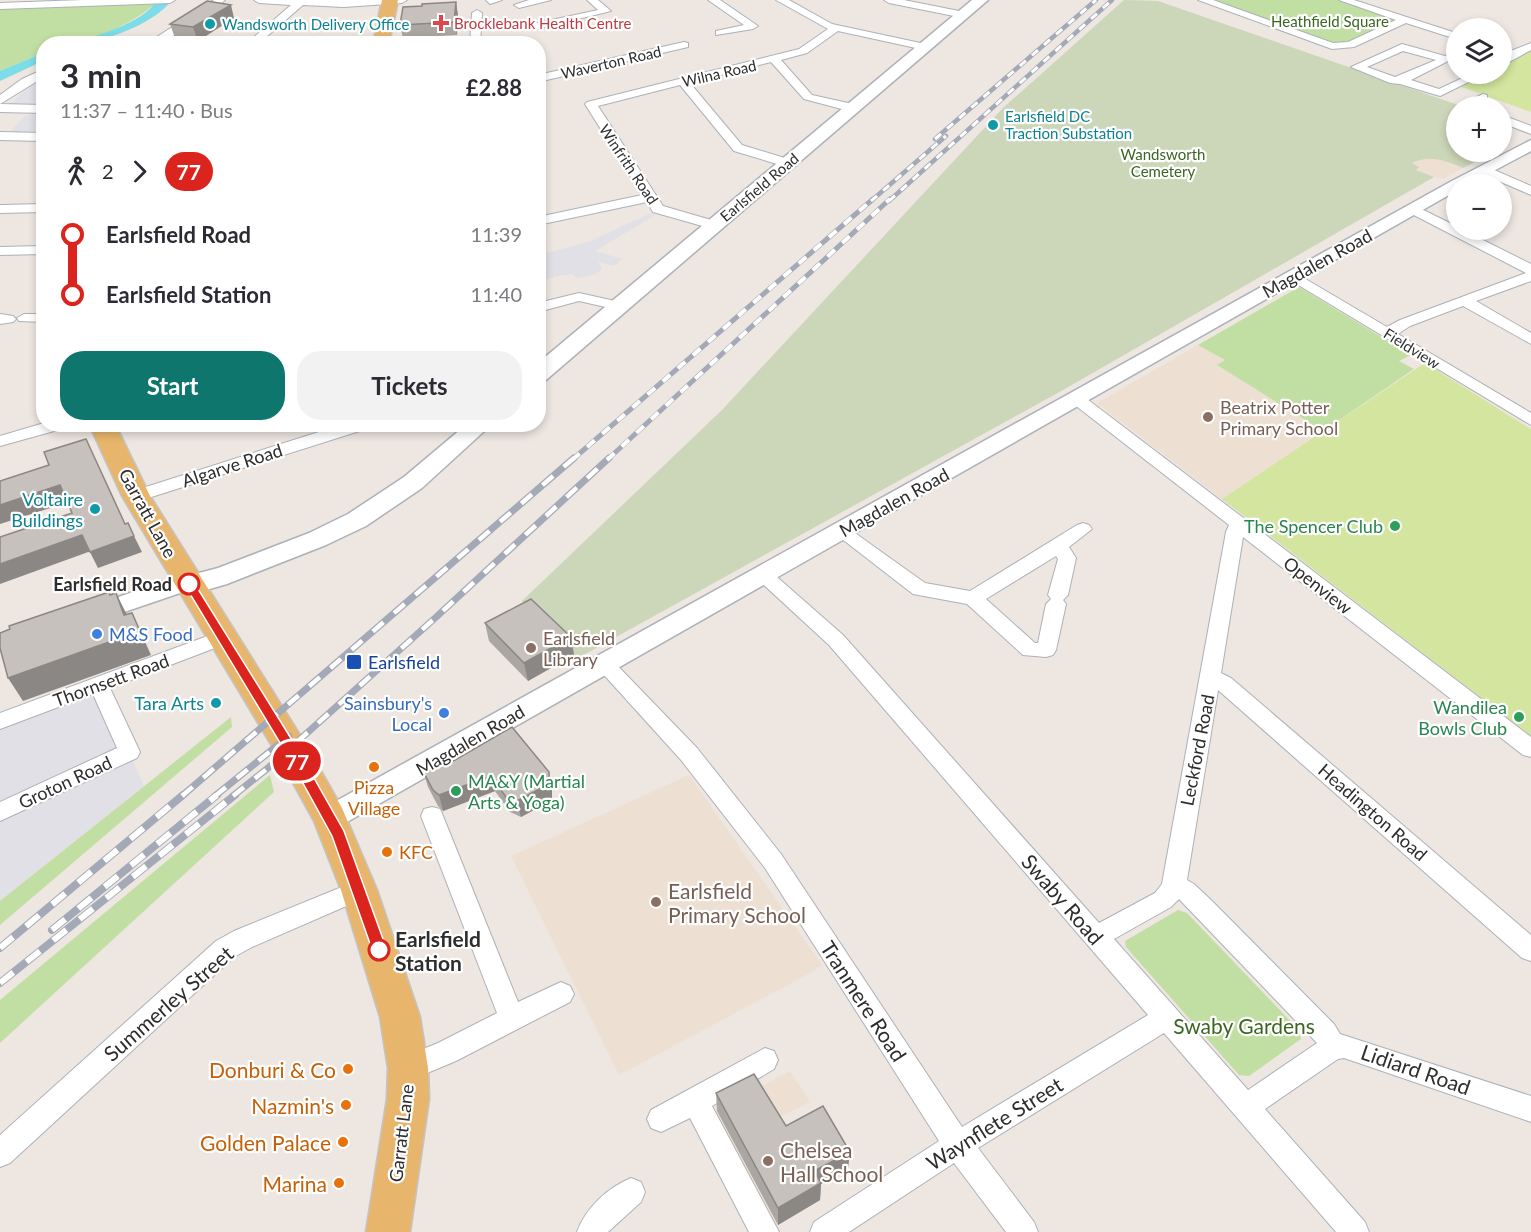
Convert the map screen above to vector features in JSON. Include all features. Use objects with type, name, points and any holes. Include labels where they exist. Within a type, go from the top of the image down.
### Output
[{"type":"main road","name":"Earlsfield Road","points":[[546,368],[981,0]]},
{"type":"main road","points":[[383,36],[394,1]]},
{"type":"main road","name":"Garratt Lane","points":[[106,432],[136,496],[293,752],[330,818],[359,890],[400,1017],[408,1068],[406,1109],[388,1232]]},
{"type":"main road","points":[[189,584],[225,575],[331,532],[368,513],[423,476],[472,432]]},
{"type":"street","points":[[0,6],[170,0]]},
{"type":"street","points":[[164,36],[205,12],[220,0]]},
{"type":"street","points":[[259,0],[344,4],[394,1]]},
{"type":"street","points":[[519,5],[541,0]]},
{"type":"street","points":[[533,27],[606,11],[592,0]]},
{"type":"street","points":[[713,0],[753,26],[720,33]]},
{"type":"street","points":[[781,0],[822,23],[836,28],[925,47]]},
{"type":"street","points":[[889,0],[964,15]]},
{"type":"street","points":[[1203,0],[1332,46],[1350,45],[1404,20]]},
{"type":"street","points":[[1344,0],[1446,33]]},
{"type":"street","points":[[260,36],[300,2]]},
{"type":"street","points":[[476,36],[477,13]]},
{"type":"street","name":"Wilna Road","points":[[594,102],[803,51],[836,28]]},
{"type":"street","name":"Waverton Road","points":[[546,77],[684,45]]},
{"type":"street","points":[[1402,46],[1445,59],[1401,80],[1394,81],[1357,67],[1402,46]]},
{"type":"street","points":[[1512,51],[1531,46]]},
{"type":"street","points":[[774,59],[808,97],[853,108]]},
{"type":"street","points":[[0,101],[36,76]]},
{"type":"street","points":[[1401,80],[1440,93],[1458,84]]},
{"type":"street","points":[[683,81],[742,151],[788,163]]},
{"type":"street","name":"Winfrith Road","points":[[594,102],[590,106],[658,209],[713,225]]},
{"type":"street","points":[[0,108],[36,109]]},
{"type":"street","points":[[0,134],[22,109]]},
{"type":"street","points":[[1512,123],[1531,130]]},
{"type":"street","points":[[0,134],[36,136]]},
{"type":"street","name":"Magdalen Road","points":[[1478,174],[1531,145]]},
{"type":"street","points":[[1485,170],[1531,191]]},
{"type":"street","name":"Magdalen Road","points":[[330,818],[1446,191]]},
{"type":"street","points":[[546,219],[650,197]]},
{"type":"street","points":[[2,209],[36,208]]},
{"type":"street","points":[[1413,209],[1531,270]]},
{"type":"street","points":[[0,251],[36,250]]},
{"type":"street","points":[[1388,333],[1405,323],[1531,276]]},
{"type":"street","name":"Fieldview","points":[[1292,277],[1531,420]]},
{"type":"street","points":[[546,306],[579,297],[619,306]]},
{"type":"street","points":[[1465,301],[1531,339]]},
{"type":"street","points":[[24,318],[36,318]]},
{"type":"street","name":"Openview","points":[[1077,399],[1531,749]]},
{"type":"street","points":[[0,441],[36,431]]},
{"type":"street","name":"Algarve Road","points":[[136,496],[315,432]]},
{"type":"street","name":"Leckford Road","points":[[1173,885],[1235,532],[1240,525]]},
{"type":"street","points":[[973,598],[1083,529]]},
{"type":"street","points":[[842,532],[920,589],[973,598],[1030,650],[1046,650],[1066,558],[1058,546]]},
{"type":"street","name":"Swaby Road","points":[[762,575],[836,640],[1355,1232]]},
{"type":"street","points":[[73,622],[178,585],[189,584]]},
{"type":"street","name":"Thornsett Road","points":[[0,721],[99,686],[221,638]]},
{"type":"street","name":"Tranmere Road","points":[[605,665],[689,754],[773,861],[957,1145],[1024,1232]]},
{"type":"street","name":"Headington Road","points":[[1211,677],[1224,683],[1531,950]]},
{"type":"street","name":"Groton Road","points":[[0,812],[129,752],[99,686]]},
{"type":"street","points":[[432,816],[511,1017]]},
{"type":"street","points":[[1096,936],[1163,900],[1169,895],[1173,885],[1186,891],[1204,908],[1325,1033],[1333,1047],[1245,1107]]},
{"type":"street","name":"Summerley Street","points":[[0,1153],[225,949],[243,939],[359,890]]},
{"type":"street","points":[[408,1068],[442,1056],[511,1017],[561,994]]},
{"type":"street","name":"Waynflete Street","points":[[824,1232],[957,1145],[1166,1018]]},
{"type":"street","name":"Lidiard Road","points":[[1333,1047],[1355,1048],[1531,1108]]},
{"type":"street","points":[[661,1119],[765,1060]]},
{"type":"street","points":[[695,1101],[765,1232]]},
{"type":"street","points":[[591,1232],[598,1219],[610,1207],[631,1192]]},
{"type":"shaded area","points":[[36,79],[36,105],[10,105]]},
{"type":"shaded area","points":[[36,114],[36,135],[9,133],[25,116]]},
{"type":"shaded area","points":[[1422,158],[1443,159],[1463,168],[1452,174],[1446,174],[1443,179],[1415,170],[1411,164]]},
{"type":"shaded area","points":[[651,213],[655,215],[595,251],[622,259],[614,266],[598,262],[602,269],[596,274],[577,278],[572,274],[546,279],[546,253],[588,242]]},
{"type":"shaded area","name":"Beatrix Potter Primary School","points":[[1198,345],[1225,360],[1217,365],[1323,431],[1222,499],[1097,403]]},
{"type":"shaded area","points":[[99,685],[144,786],[0,901],[0,720]]},
{"type":"shaded area","name":"Earlsfield Primary School","points":[[689,775],[822,965],[619,1075],[511,856]]},
{"type":"shaded area","name":"Chelsea Hall School","points":[[790,1071],[810,1102],[772,1121],[820,1200],[776,1226],[713,1113]]},
{"type":"green space","name":"Wandsworth Cemetery","points":[[1124,0],[1158,1],[1446,101],[1446,162],[1425,159],[1412,163],[1419,167],[1416,170],[1434,177],[1063,390],[578,658],[522,601],[722,410],[1003,108]]},
{"type":"green space","name":"Heathfield Square","points":[[1206,0],[1340,0],[1392,18],[1395,22],[1346,42],[1330,43]]},
{"type":"green space","points":[[155,4],[127,23],[97,36],[36,36],[36,56],[0,71],[0,9],[68,5]]},
{"type":"green space","points":[[1531,50],[1531,112],[1512,105],[1512,96],[1487,96],[1459,86],[1463,84],[1512,84],[1512,59]]},
{"type":"green space","name":"Wandsworth Cemetery","points":[[1447,162],[1475,162],[1463,168]]},
{"type":"green space","points":[[1299,287],[1411,355],[1399,361],[1414,369],[1323,431],[1217,365],[1225,360],[1198,345]]},
{"type":"green space","name":"The Spencer Club","points":[[1425,363],[1531,429],[1531,736],[1222,499]]},
{"type":"green space","points":[[231,717],[232,727],[0,925],[0,901]]},
{"type":"green space","points":[[270,775],[274,792],[0,1043],[0,1000]]},
{"type":"green space","name":"Swaby Gardens","points":[[1178,910],[1187,913],[1299,1030],[1301,1039],[1249,1076],[1239,1075],[1126,947],[1125,941]]},
{"type":"water","points":[[157,0],[172,0],[140,25],[112,36],[94,36],[130,22]]},
{"type":"water","points":[[36,56],[36,64],[0,81],[0,71]]},
{"type":"building","points":[[207,1],[231,5],[193,27],[170,24]]},
{"type":"building","points":[[456,2],[454,22],[400,25],[403,7]]},
{"type":"building","points":[[86,439],[125,524],[128,523],[134,536],[90,552],[82,535],[0,564],[0,537],[72,513],[60,485],[0,505],[0,481],[49,465],[44,452]]},
{"type":"building","points":[[109,592],[110,595],[116,593],[124,615],[132,613],[140,631],[8,678],[0,648],[0,633],[10,629],[9,626]]},
{"type":"building","points":[[531,599],[571,637],[524,663],[485,623]]},
{"type":"building","points":[[512,727],[549,772],[549,784],[517,801],[506,797],[491,776],[439,795],[433,790],[423,771],[435,764],[436,767],[455,760]]},
{"type":"building","points":[[754,1074],[786,1126],[823,1106],[850,1152],[814,1171],[821,1183],[778,1208],[716,1093]]},
{"type":"railway","points":[[935,139],[1096,0]]},
{"type":"railway","points":[[889,201],[1112,0]]},
{"type":"railway","points":[[871,201],[946,136]]},
{"type":"railway","points":[[572,460],[873,199]]},
{"type":"railway","points":[[607,460],[890,199]]},
{"type":"railway","points":[[182,796],[574,458]]},
{"type":"railway","points":[[233,796],[268,768],[434,619],[609,458]]},
{"type":"railway","points":[[215,796],[289,736]]},
{"type":"railway","points":[[0,948],[183,795]]},
{"type":"railway","points":[[52,930],[217,795]]},
{"type":"railway","points":[[0,983],[235,795]]},
{"type":"bus line","name":"77","points":[[189,584],[293,752],[339,835],[379,950]]},
{"type":"place","name":"Brocklebank Health Centre","points":[[441,23]]},
{"type":"place","name":"Wandsworth Delivery Office","points":[[210,24]]},
{"type":"place","name":"Earlsfield DC Traction Substation","points":[[993,125]]},
{"type":"place","name":"Beatrix Potter Primary School","points":[[1208,417]]},
{"type":"place","name":"Voltaire Buildings","points":[[95,509]]},
{"type":"place","name":"The Spencer Club","points":[[1395,526]]},
{"type":"place","name":"Earlsfield Road","points":[[189,584]]},
{"type":"place","name":"M&S Food","points":[[97,634]]},
{"type":"place","name":"Earlsfield Library","points":[[531,648]]},
{"type":"place","name":"Earlsfield","points":[[354,662]]},
{"type":"place","name":"Tara Arts","points":[[216,703]]},
{"type":"place","name":"Sainsbury's Local","points":[[444,713]]},
{"type":"place","name":"Wandilea Bowls Club","points":[[1519,717]]},
{"type":"place","name":"Pizza Village","points":[[374,767]]},
{"type":"place","name":"MA&Y (Martial Arts & Yoga)","points":[[456,791]]},
{"type":"place","name":"KFC","points":[[387,852]]},
{"type":"place","name":"Earlsfield Primary School","points":[[656,902]]},
{"type":"place","name":"Earlsfield Station","points":[[379,950]]},
{"type":"place","name":"Donburi & Co","points":[[348,1069]]},
{"type":"place","name":"Nazmin's","points":[[346,1105]]},
{"type":"place","name":"Golden Palace","points":[[343,1142]]},
{"type":"place","name":"Chelsea Hall School","points":[[768,1161]]},
{"type":"place","name":"Marina","points":[[339,1183]]}]
